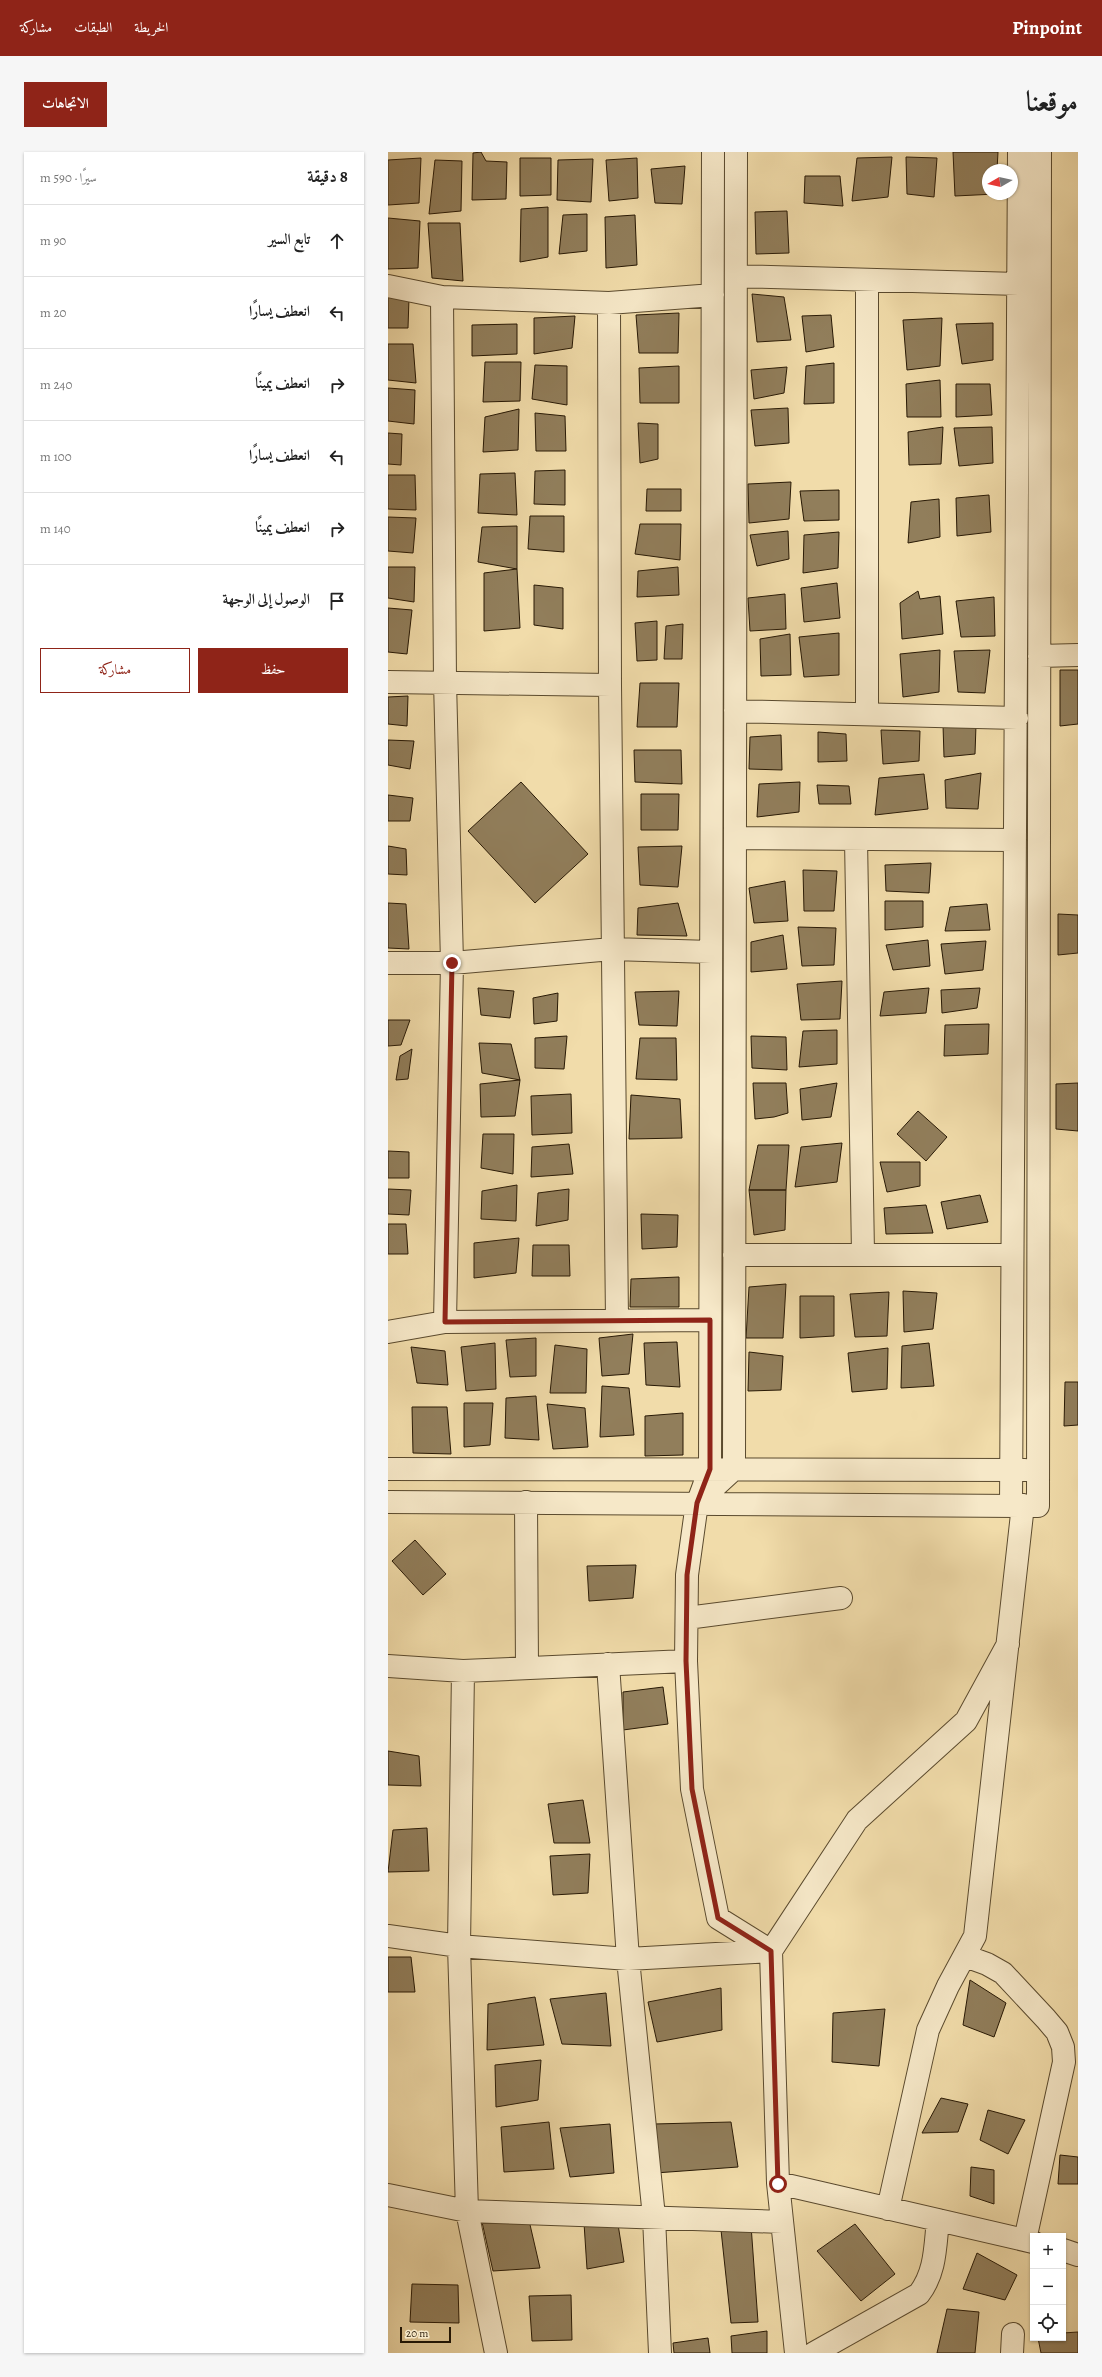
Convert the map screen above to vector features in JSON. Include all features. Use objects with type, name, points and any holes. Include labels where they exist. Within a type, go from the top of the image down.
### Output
[{"type":"street","points":[[713,152],[710,1469],[697,1503],[687,1575],[686,1661],[692,1789],[718,1918],[771,1951]]},
{"type":"street","points":[[697,1503],[734,1469],[736,152]]},
{"type":"street","points":[[888,2209],[928,2030],[948,1986],[965,1956],[974,1936],[978,1915],[1008,1644],[1017,1505],[1011,1470],[1015,840],[1018,718],[1019,152]]},
{"type":"street","points":[[388,1502],[1038,1506],[1040,152]]},
{"type":"street","points":[[736,276],[1018,284]]},
{"type":"street","points":[[867,280],[867,713]]},
{"type":"street","points":[[388,286],[442,297],[609,302],[713,296]]},
{"type":"street","points":[[442,297],[445,682],[452,963],[445,1322]]},
{"type":"street","points":[[609,302],[612,949],[617,1320]]},
{"type":"street","points":[[1039,656],[1078,655]]},
{"type":"street","points":[[388,682],[610,684]]},
{"type":"street","points":[[735,711],[867,713],[1018,718]]},
{"type":"street","points":[[735,838],[1015,840]]},
{"type":"street","points":[[856,839],[863,1254]]},
{"type":"street","points":[[388,963],[452,963],[612,949],[711,952]]},
{"type":"street","points":[[734,1255],[1012,1255]]},
{"type":"street","points":[[388,1332],[445,1322],[710,1320]]},
{"type":"street","points":[[388,1469],[1038,1470]]},
{"type":"street","points":[[526,1502],[527,1668]]},
{"type":"street","points":[[687,1618],[840,1598]]},
{"type":"street","points":[[796,2353],[778,2184],[771,1951],[857,1820],[966,1721],[1008,1644]]},
{"type":"street","points":[[388,1666],[463,1671],[686,1661]]},
{"type":"street","points":[[608,1664],[628,1959],[654,2217],[660,2353]]},
{"type":"street","points":[[463,1671],[459,1946],[467,2212],[496,2353]]},
{"type":"street","points":[[388,1936],[459,1946],[628,1959],[771,1951]]},
{"type":"street","points":[[778,2184],[1029,2241],[1064,2062],[1063,2047],[1057,2032],[1003,1973],[987,1964],[965,1956]]},
{"type":"street","points":[[388,2195],[467,2212],[782,2222]]},
{"type":"street","points":[[814,2353],[919,2294],[928,2282],[932,2270],[938,2220]]},
{"type":"street","points":[[1066,2251],[1078,2254]]},
{"type":"building","points":[[481,152],[486,161],[507,162],[506,199],[472,200],[473,153]]},
{"type":"building","points":[[953,152],[998,152],[997,164],[982,164],[982,195],[955,196]]},
{"type":"building","points":[[892,157],[888,197],[852,201],[857,158]]},
{"type":"building","points":[[906,157],[937,158],[934,197],[907,194]]},
{"type":"building","points":[[421,158],[419,203],[388,205],[388,160]]},
{"type":"building","points":[[520,158],[551,158],[551,195],[520,196]]},
{"type":"building","points":[[637,158],[638,198],[609,201],[606,160]]},
{"type":"building","points":[[593,159],[591,202],[557,200],[558,160]]},
{"type":"building","points":[[435,160],[462,161],[461,211],[429,214]]},
{"type":"building","points":[[685,166],[682,204],[655,203],[651,169]]},
{"type":"building","points":[[805,176],[840,176],[843,206],[804,203]]},
{"type":"building","points":[[548,207],[548,257],[520,262],[521,209]]},
{"type":"building","points":[[787,211],[789,253],[756,254],[755,212]]},
{"type":"building","points":[[587,214],[587,251],[559,254],[563,215]]},
{"type":"building","points":[[635,215],[637,265],[606,268],[605,217]]},
{"type":"building","points":[[388,218],[420,221],[418,268],[388,269]]},
{"type":"building","points":[[428,223],[460,223],[463,281],[432,278]]},
{"type":"building","points":[[752,294],[784,297],[791,340],[757,342]]},
{"type":"building","points":[[388,297],[409,298],[408,328],[388,328]]},
{"type":"building","points":[[679,313],[678,353],[639,353],[636,315]]},
{"type":"building","points":[[831,315],[834,347],[806,352],[802,316]]},
{"type":"building","points":[[575,316],[572,348],[534,354],[534,318]]},
{"type":"building","points":[[942,318],[940,366],[907,370],[903,320]]},
{"type":"building","points":[[993,323],[993,360],[962,364],[956,324]]},
{"type":"building","points":[[517,324],[517,354],[472,356],[472,325]]},
{"type":"building","points":[[388,344],[413,344],[416,383],[388,380]]},
{"type":"building","points":[[485,362],[521,362],[520,401],[483,402]]},
{"type":"building","points":[[834,363],[834,403],[804,404],[806,366]]},
{"type":"building","points":[[535,365],[567,366],[567,405],[532,399]]},
{"type":"building","points":[[679,366],[679,403],[640,403],[639,368]]},
{"type":"building","points":[[787,367],[784,393],[754,399],[751,370]]},
{"type":"building","points":[[940,380],[941,417],[907,417],[906,384]]},
{"type":"building","points":[[956,384],[990,384],[992,415],[956,417]]},
{"type":"building","points":[[388,388],[415,390],[414,424],[388,421]]},
{"type":"building","points":[[788,408],[789,443],[755,446],[751,410]]},
{"type":"building","points":[[519,409],[518,450],[483,452],[485,417]]},
{"type":"building","points":[[535,413],[565,416],[566,451],[536,451]]},
{"type":"building","points":[[638,423],[658,424],[658,459],[640,463]]},
{"type":"building","points":[[943,427],[941,464],[909,465],[908,432]]},
{"type":"building","points":[[992,427],[993,463],[959,466],[954,428]]},
{"type":"building","points":[[388,433],[402,434],[401,465],[388,464]]},
{"type":"building","points":[[565,470],[565,505],[534,504],[535,471]]},
{"type":"building","points":[[515,473],[517,515],[478,513],[480,474]]},
{"type":"building","points":[[388,475],[415,475],[416,510],[388,509]]},
{"type":"building","points":[[791,482],[789,519],[749,523],[748,484]]},
{"type":"building","points":[[647,489],[681,489],[681,511],[646,511]]},
{"type":"building","points":[[839,490],[839,520],[804,521],[800,491]]},
{"type":"building","points":[[989,495],[991,532],[957,536],[956,498]]},
{"type":"building","points":[[939,499],[940,537],[908,543],[911,502]]},
{"type":"building","points":[[530,516],[564,516],[564,552],[528,549]]},
{"type":"building","points":[[388,517],[416,518],[413,553],[388,551]]},
{"type":"building","points":[[640,524],[681,524],[680,560],[635,554]]},
{"type":"building","points":[[517,526],[517,569],[478,562],[482,527]]},
{"type":"building","points":[[788,531],[789,559],[757,566],[750,535]]},
{"type":"building","points":[[839,532],[838,568],[803,573],[804,535]]},
{"type":"building","points":[[388,567],[415,567],[414,602],[388,598]]},
{"type":"building","points":[[678,567],[679,595],[637,597],[638,571]]},
{"type":"building","points":[[517,569],[520,628],[484,631],[484,573]]},
{"type":"building","points":[[837,583],[840,618],[804,622],[801,588]]},
{"type":"building","points":[[534,585],[563,588],[563,629],[534,625]]},
{"type":"building","points":[[918,591],[920,599],[940,596],[943,634],[902,639],[900,603]]},
{"type":"building","points":[[785,594],[786,629],[750,631],[748,598]]},
{"type":"building","points":[[994,597],[995,636],[961,637],[956,601]]},
{"type":"building","points":[[388,608],[412,610],[407,654],[388,652]]},
{"type":"building","points":[[657,621],[657,660],[637,661],[635,623]]},
{"type":"building","points":[[683,624],[682,659],[664,659],[666,626]]},
{"type":"building","points":[[839,633],[839,675],[804,677],[799,637]]},
{"type":"building","points":[[790,634],[791,675],[761,676],[760,639]]},
{"type":"building","points":[[940,650],[939,692],[903,697],[900,654]]},
{"type":"building","points":[[990,650],[985,693],[958,692],[954,651]]},
{"type":"building","points":[[1060,670],[1078,670],[1078,724],[1060,726]]},
{"type":"building","points":[[640,683],[679,683],[677,727],[637,727]]},
{"type":"building","points":[[408,696],[407,726],[388,724],[388,697]]},
{"type":"building","points":[[943,725],[976,725],[975,754],[944,757]]},
{"type":"building","points":[[881,730],[920,731],[919,761],[883,764]]},
{"type":"building","points":[[818,732],[846,734],[847,761],[818,762]]},
{"type":"building","points":[[781,735],[782,770],[749,769],[750,737]]},
{"type":"building","points":[[388,740],[414,741],[410,769],[388,765]]},
{"type":"building","points":[[634,750],[681,750],[682,784],[635,782]]},
{"type":"building","points":[[981,773],[978,809],[946,808],[945,780]]},
{"type":"building","points":[[924,774],[928,809],[875,815],[879,778]]},
{"type":"building","points":[[521,782],[588,854],[535,903],[468,831]]},
{"type":"building","points":[[800,782],[799,812],[757,817],[759,784]]},
{"type":"building","points":[[817,785],[849,786],[851,804],[819,804]]},
{"type":"building","points":[[641,794],[679,794],[678,830],[641,830]]},
{"type":"building","points":[[388,795],[413,798],[410,821],[388,821]]},
{"type":"building","points":[[388,846],[406,849],[407,875],[388,874]]},
{"type":"building","points":[[682,846],[678,887],[640,885],[638,847]]},
{"type":"building","points":[[931,863],[929,893],[886,891],[885,865]]},
{"type":"building","points":[[803,870],[837,871],[834,911],[804,911]]},
{"type":"building","points":[[785,881],[788,921],[754,923],[749,888]]},
{"type":"building","points":[[885,901],[923,901],[923,927],[885,930]]},
{"type":"building","points":[[388,903],[406,904],[409,949],[388,948]]},
{"type":"building","points":[[678,903],[687,936],[637,935],[638,908]]},
{"type":"building","points":[[987,904],[990,930],[945,931],[950,907]]},
{"type":"building","points":[[1058,914],[1078,915],[1078,953],[1058,955]]},
{"type":"building","points":[[798,927],[836,928],[834,965],[802,966]]},
{"type":"building","points":[[783,935],[787,969],[751,972],[751,942]]},
{"type":"building","points":[[928,940],[930,966],[893,970],[886,945]]},
{"type":"building","points":[[986,941],[983,970],[945,974],[941,944]]},
{"type":"building","points":[[842,981],[840,1019],[801,1020],[797,984]]},
{"type":"building","points":[[478,988],[514,991],[510,1018],[481,1015]]},
{"type":"building","points":[[929,988],[926,1013],[880,1016],[884,992]]},
{"type":"building","points":[[980,988],[977,1008],[942,1013],[941,990]]},
{"type":"building","points":[[679,991],[677,1026],[639,1025],[635,992]]},
{"type":"building","points":[[558,993],[557,1021],[534,1024],[533,998]]},
{"type":"building","points":[[388,1020],[410,1020],[401,1045],[388,1046]]},
{"type":"building","points":[[989,1024],[988,1054],[944,1056],[945,1025]]},
{"type":"building","points":[[837,1030],[837,1064],[799,1067],[803,1031]]},
{"type":"building","points":[[567,1036],[564,1069],[535,1068],[535,1038]]},
{"type":"building","points":[[751,1036],[786,1037],[787,1070],[752,1068]]},
{"type":"building","points":[[640,1038],[676,1038],[677,1080],[636,1079]]},
{"type":"building","points":[[479,1043],[511,1044],[520,1080],[482,1073]]},
{"type":"building","points":[[412,1049],[408,1079],[396,1080],[400,1056]]},
{"type":"building","points":[[520,1080],[515,1116],[481,1117],[480,1084]]},
{"type":"building","points":[[753,1083],[786,1083],[788,1113],[774,1117],[755,1119]]},
{"type":"building","points":[[837,1083],[831,1117],[802,1120],[800,1089]]},
{"type":"building","points":[[1078,1083],[1078,1131],[1056,1129],[1056,1084]]},
{"type":"building","points":[[571,1094],[572,1133],[532,1135],[531,1096]]},
{"type":"building","points":[[631,1095],[680,1099],[682,1138],[629,1139]]},
{"type":"building","points":[[918,1111],[947,1137],[926,1161],[897,1134]]},
{"type":"building","points":[[483,1134],[514,1134],[513,1174],[481,1168]]},
{"type":"building","points":[[842,1143],[837,1182],[795,1187],[801,1147]]},
{"type":"building","points":[[569,1144],[573,1174],[531,1177],[532,1147]]},
{"type":"building","points":[[758,1145],[789,1145],[786,1190],[749,1190]]},
{"type":"building","points":[[388,1151],[409,1152],[409,1178],[388,1178]]},
{"type":"building","points":[[880,1162],[920,1162],[920,1186],[887,1192]]},
{"type":"building","points":[[517,1185],[516,1221],[481,1219],[482,1191]]},
{"type":"building","points":[[388,1189],[411,1190],[409,1215],[388,1214]]},
{"type":"building","points":[[569,1189],[568,1220],[536,1226],[538,1193]]},
{"type":"building","points":[[749,1190],[786,1190],[785,1230],[754,1235]]},
{"type":"building","points":[[980,1195],[988,1222],[947,1229],[941,1202]]},
{"type":"building","points":[[926,1205],[933,1233],[886,1234],[884,1208]]},
{"type":"building","points":[[641,1214],[678,1215],[677,1247],[642,1249]]},
{"type":"building","points":[[388,1224],[406,1224],[408,1254],[388,1254]]},
{"type":"building","points":[[519,1238],[516,1273],[474,1278],[474,1243]]},
{"type":"building","points":[[533,1245],[569,1245],[570,1276],[532,1276]]},
{"type":"building","points":[[679,1277],[679,1307],[630,1307],[631,1279]]},
{"type":"building","points":[[786,1284],[783,1338],[746,1338],[749,1287]]},
{"type":"building","points":[[903,1291],[937,1293],[933,1329],[904,1332]]},
{"type":"building","points":[[889,1292],[887,1336],[855,1337],[850,1294]]},
{"type":"building","points":[[800,1296],[834,1296],[834,1336],[800,1338]]},
{"type":"building","points":[[633,1334],[629,1374],[602,1376],[599,1338]]},
{"type":"building","points":[[536,1338],[536,1376],[510,1377],[506,1340]]},
{"type":"building","points":[[677,1342],[680,1387],[646,1385],[644,1343]]},
{"type":"building","points":[[495,1343],[496,1389],[466,1391],[461,1347]]},
{"type":"building","points":[[929,1343],[934,1386],[901,1388],[902,1346]]},
{"type":"building","points":[[555,1345],[587,1349],[586,1393],[550,1393]]},
{"type":"building","points":[[411,1347],[445,1351],[448,1385],[417,1383]]},
{"type":"building","points":[[888,1348],[887,1389],[852,1392],[848,1353]]},
{"type":"building","points":[[749,1352],[783,1356],[781,1390],[748,1391]]},
{"type":"building","points":[[1065,1382],[1078,1382],[1078,1425],[1064,1426]]},
{"type":"building","points":[[602,1386],[629,1388],[634,1435],[600,1437]]},
{"type":"building","points":[[536,1396],[539,1440],[505,1438],[506,1398]]},
{"type":"building","points":[[464,1403],[493,1403],[490,1445],[464,1447]]},
{"type":"building","points":[[547,1404],[585,1408],[588,1447],[553,1449]]},
{"type":"building","points":[[412,1407],[447,1407],[451,1454],[413,1453]]},
{"type":"building","points":[[683,1413],[683,1455],[645,1456],[645,1416]]},
{"type":"building","points":[[415,1540],[446,1574],[423,1595],[392,1561]]},
{"type":"building","points":[[636,1565],[633,1598],[589,1601],[587,1566]]},
{"type":"building","points":[[663,1687],[668,1724],[623,1730],[623,1692]]},
{"type":"building","points":[[388,1751],[419,1756],[421,1786],[388,1785]]},
{"type":"building","points":[[583,1800],[590,1843],[554,1843],[548,1804]]},
{"type":"building","points":[[427,1828],[429,1871],[388,1872],[393,1830]]},
{"type":"building","points":[[590,1854],[588,1893],[553,1895],[550,1856]]},
{"type":"building","points":[[388,1957],[411,1957],[415,1992],[388,1992]]},
{"type":"building","points":[[970,1980],[1006,2003],[994,2037],[963,2025]]},
{"type":"building","points":[[721,1988],[722,2030],[657,2042],[648,2002]]},
{"type":"building","points":[[606,1993],[611,2046],[562,2044],[550,1999]]},
{"type":"building","points":[[535,1997],[544,2045],[487,2050],[488,2004]]},
{"type":"building","points":[[885,2009],[879,2066],[832,2062],[833,2013]]},
{"type":"building","points":[[541,2060],[538,2100],[496,2107],[495,2065]]},
{"type":"building","points":[[941,2098],[968,2104],[958,2132],[922,2133]]},
{"type":"building","points":[[988,2110],[1025,2120],[1008,2154],[980,2140]]},
{"type":"building","points":[[549,2122],[554,2169],[504,2172],[501,2127]]},
{"type":"building","points":[[731,2122],[738,2167],[655,2173],[654,2124]]},
{"type":"building","points":[[610,2124],[614,2173],[570,2177],[560,2128]]},
{"type":"building","points":[[1060,2155],[1078,2157],[1078,2184],[1058,2184]]},
{"type":"building","points":[[971,2167],[994,2170],[994,2204],[970,2196]]},
{"type":"building","points":[[528,2216],[540,2268],[493,2271],[482,2222]]},
{"type":"building","points":[[617,2218],[624,2262],[587,2269],[584,2223]]},
{"type":"building","points":[[855,2224],[895,2274],[861,2301],[817,2251]]},
{"type":"building","points":[[751,2225],[758,2322],[731,2323],[721,2230]]},
{"type":"building","points":[[977,2253],[1017,2275],[1005,2300],[963,2289]]},
{"type":"building","points":[[412,2284],[458,2285],[459,2323],[410,2322]]},
{"type":"building","points":[[571,2295],[572,2340],[532,2341],[529,2296]]},
{"type":"building","points":[[947,2309],[979,2312],[975,2353],[937,2353]]},
{"type":"building","points":[[767,2331],[767,2353],[732,2353],[731,2336]]},
{"type":"building","points":[[1078,2332],[1078,2353],[1041,2353],[1039,2341],[1066,2341],[1066,2333]]},
{"type":"building","points":[[708,2338],[710,2353],[674,2353],[673,2343]]},
{"type":"route","points":[[452,963],[445,1322],[710,1320],[710,1469],[697,1503],[687,1575],[686,1661],[692,1789],[718,1918],[771,1951],[778,2184]]}]
